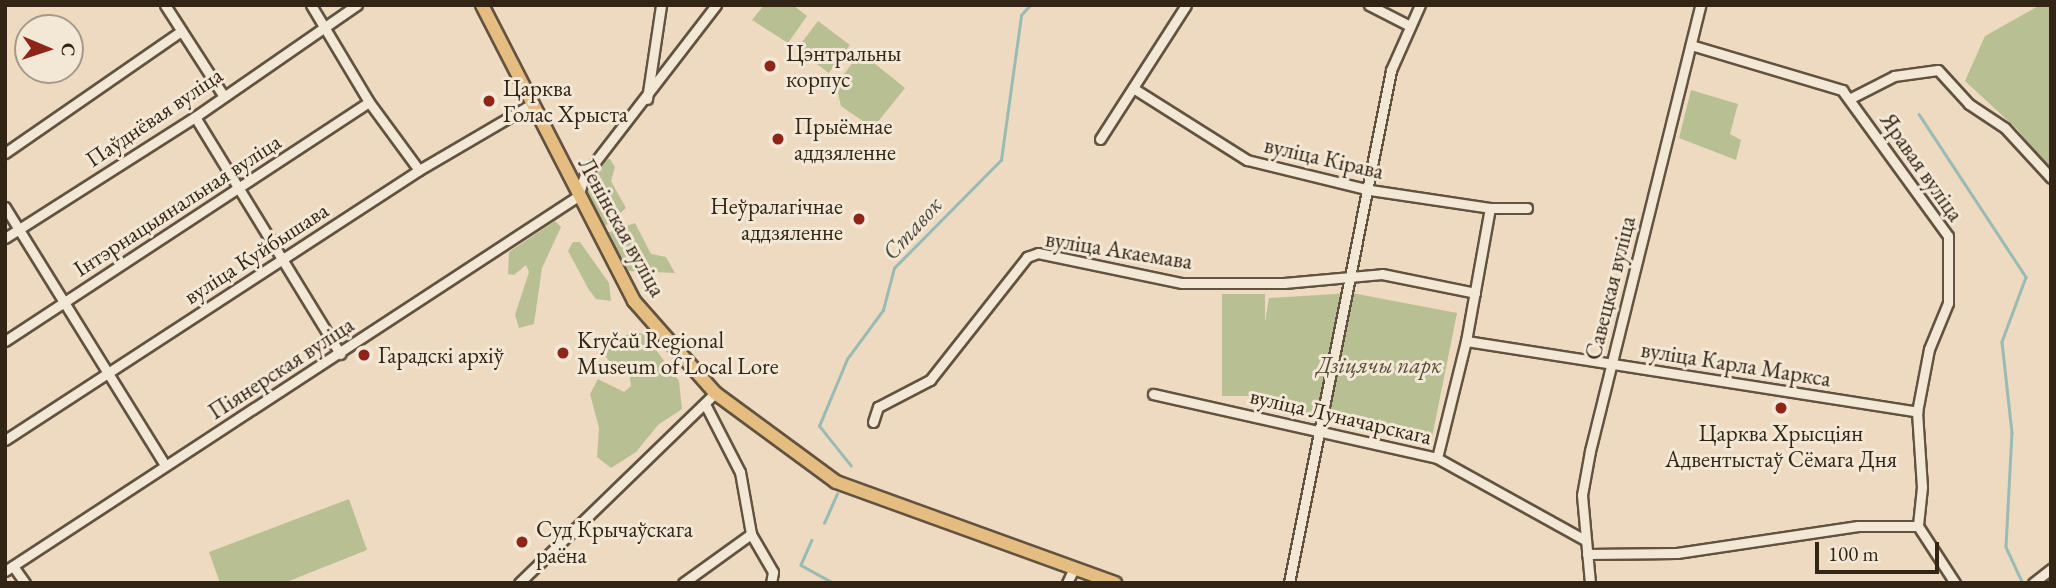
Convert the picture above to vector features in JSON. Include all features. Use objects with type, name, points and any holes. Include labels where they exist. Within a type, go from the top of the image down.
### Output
[{"type":"main road","name":"Ленінская вуліца","points":[[482,5],[578,196],[635,301],[715,393],[836,482],[1115,583]]},
{"type":"street","points":[[165,5],[223,95]]},
{"type":"street","points":[[311,5],[369,102],[419,170]]},
{"type":"street","name":"Паўднёвая вуліца","points":[[5,238],[195,117],[322,26],[357,5]]},
{"type":"street","points":[[646,100],[661,5]]},
{"type":"street","points":[[578,196],[585,175],[646,100],[716,5]]},
{"type":"street","points":[[1100,139],[1186,5]]},
{"type":"street","points":[[1369,5],[1410,26]]},
{"type":"street","points":[[1289,583],[1370,190],[1391,70],[1420,5]]},
{"type":"street","name":"Савецкая вуліца","points":[[1591,583],[1582,495],[1610,363],[1700,5]]},
{"type":"street","points":[[5,153],[181,31]]},
{"type":"street","name":"Яравая вуліца","points":[[1691,45],[1822,81],[1851,97],[1950,241],[1948,303],[1929,349],[1917,412],[1922,487],[1918,526]]},
{"type":"street","points":[[1851,97],[1894,76],[1938,69],[1976,111],[2005,128],[2051,178]]},
{"type":"street","name":"вуліца Кірава","points":[[1133,88],[1247,160],[1370,190],[1490,208],[1527,208]]},
{"type":"street","name":"Інтэрнацыянальная вуліца","points":[[5,341],[369,102]]},
{"type":"street","name":"вуліца Куйбышава","points":[[5,440],[107,370],[419,170],[532,104]]},
{"type":"street","points":[[195,117],[240,186],[340,354]]},
{"type":"street","name":"Піянерская вуліца","points":[[9,568],[578,196]]},
{"type":"street","points":[[5,207],[66,301],[164,465]]},
{"type":"street","points":[[1437,458],[1466,341],[1490,208]]},
{"type":"street","name":"вуліца Акаемава","points":[[873,422],[877,407],[930,380],[1027,257],[1038,253],[1182,283],[1284,283],[1382,274],[1475,293]]},
{"type":"street","name":"вуліца Карла Маркса","points":[[1466,341],[1917,412]]},
{"type":"street","points":[[520,583],[715,393]]},
{"type":"street","name":"вуліца Луначарскага","points":[[1153,394],[1437,458],[1585,540]]},
{"type":"street","points":[[705,404],[740,472],[751,534],[773,572],[771,583]]},
{"type":"street","points":[[1587,554],[1677,553],[1858,526],[1918,526],[1955,583]]},
{"type":"street","points":[[683,583],[751,534]]},
{"type":"street","points":[[9,568],[25,583]]},
{"type":"street","points":[[1067,583],[1074,568]]},
{"type":"street","points":[[2033,583],[2051,569]]},
{"type":"green space","points":[[764,5],[793,5],[807,16],[788,43],[752,20]]},
{"type":"green space","points":[[2040,5],[2051,5],[2051,171],[2017,129],[1965,81],[1985,36]]},
{"type":"green space","points":[[818,21],[850,45],[829,73],[797,49]]},
{"type":"green space","points":[[864,55],[905,88],[873,128],[841,106],[836,85],[856,58]]},
{"type":"green space","points":[[1691,90],[1738,104],[1730,134],[1741,140],[1736,160],[1679,138]]},
{"type":"green space","points":[[610,159],[615,167],[611,181],[626,208],[604,227],[585,191],[586,179],[601,161]]},
{"type":"green space","points":[[555,221],[561,227],[542,268],[534,324],[519,328],[515,315],[529,272],[526,265],[514,275],[508,274],[509,252]]},
{"type":"green space","points":[[635,223],[651,254],[666,257],[675,273],[629,271],[607,233]]},
{"type":"green space","points":[[573,242],[580,242],[609,283],[611,301],[596,299],[589,290],[568,251]]},
{"type":"green space","name":"Дзіцячы парк","points":[[1352,293],[1457,313],[1430,447],[1252,400],[1269,298]]},
{"type":"green space","points":[[1222,294],[1265,294],[1265,396],[1222,396]]},
{"type":"green space","points":[[634,331],[645,335],[679,381],[682,409],[658,425],[636,452],[611,468],[597,457],[599,428],[590,394],[598,379],[624,392],[631,386],[629,371],[612,365],[606,357],[610,344]]},
{"type":"green space","points":[[349,499],[367,550],[284,583],[220,583],[209,552]]},
{"type":"waterway","name":"Ставок","points":[[851,466],[819,426],[847,359],[883,310],[894,268],[1001,160],[1021,15],[1030,5]]},
{"type":"waterway","points":[[1919,114],[2026,277],[2002,342],[2012,432],[2006,547],[2023,583]]},
{"type":"waterway","name":"Ставок","points":[[824,523],[837,494]]},
{"type":"waterway","name":"Ставок","points":[[812,540],[801,565],[833,583]]},
{"type":"place","name":"Цэнтральны корпус","points":[[770,66]]},
{"type":"place","name":"Царква Голас Хрыста","points":[[489,101]]},
{"type":"place","name":"Прыёмнае аддзяленне","points":[[778,139]]},
{"type":"place","name":"Неўралагічнае аддзяленне","points":[[859,219]]},
{"type":"place","name":"Kryčaŭ Regional Museum of Local Lore","points":[[563,353]]},
{"type":"place","name":"Гарадскі архіў","points":[[364,355]]},
{"type":"place","name":"Царква Хрысціян Адвентыстаў Сёмага Дня","points":[[1781,408]]},
{"type":"place","name":"Суд Крычаўскага раёна","points":[[522,542]]}]
